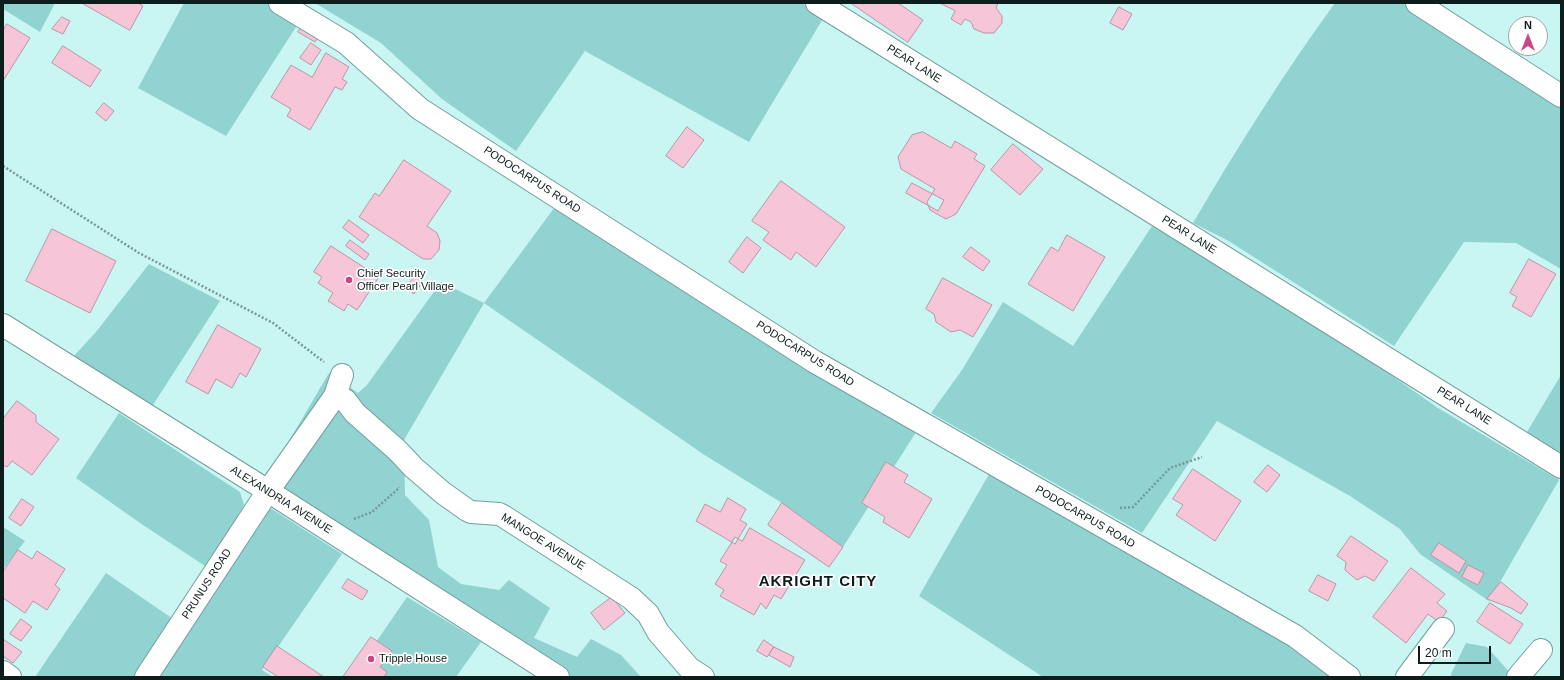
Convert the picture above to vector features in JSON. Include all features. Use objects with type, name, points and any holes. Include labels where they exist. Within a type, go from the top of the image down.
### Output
[{"type":"street","name":"PODOCARPUS ROAD","points":[[280,3],[346,43],[420,109],[815,362],[1295,636],[1349,677]]},
{"type":"street","name":"PEAR LANE","points":[[817,3],[1561,467]]},
{"type":"street","points":[[1417,3],[1561,96]]},
{"type":"street","name":"ALEXANDRIA AVENUE","points":[[3,325],[268,491],[558,677]]},
{"type":"street","name":"PRUNUS ROAD","points":[[146,677],[268,491],[335,396],[342,375]]},
{"type":"street","name":"MANGOE AVENUE","points":[[335,396],[345,400],[355,412],[397,450],[414,468],[443,493],[467,510],[471,512],[499,514],[504,516],[631,598],[648,614],[658,632],[689,668],[703,677]]},
{"type":"street","points":[[1407,677],[1443,629]]},
{"type":"street","points":[[1518,677],[1541,650]]},
{"type":"street","points":[[3,672],[10,677]]},
{"type":"path","points":[[3,166],[139,253],[273,323],[342,375]]},
{"type":"path","points":[[327,529],[372,512],[399,488],[397,450]]},
{"type":"path","points":[[1117,508],[1133,507],[1170,468],[1202,457]]},
{"type":"shaded area","points":[[3,3],[55,3],[40,32],[3,9]]},
{"type":"shaded area","points":[[184,3],[282,3],[303,16],[226,136],[138,88]]},
{"type":"shaded area","points":[[315,3],[803,3],[824,17],[749,142],[585,51],[516,151],[442,99],[381,43]]},
{"type":"shaded area","points":[[1335,3],[1409,3],[1561,95],[1561,269],[1516,243],[1464,242],[1394,346],[1227,240],[1193,223],[1261,111],[1297,56]]},
{"type":"shaded area","points":[[557,204],[918,429],[843,547],[782,503],[703,454],[484,303]]},
{"type":"shaded area","points":[[1154,223],[1311,319],[1438,408],[1559,480],[1489,601],[1420,554],[1400,529],[1350,496],[1217,421],[1142,533],[931,413],[962,370],[1003,302],[1073,346]]},
{"type":"shaded area","points":[[149,264],[220,301],[151,408],[73,357],[96,332]]},
{"type":"shaded area","points":[[441,282],[484,303],[404,440],[405,495],[429,520],[438,567],[461,584],[499,590],[509,580],[550,608],[534,638],[577,657],[591,639],[621,655],[641,677],[572,677],[266,480],[329,373],[358,393],[367,385]]},
{"type":"shaded area","points":[[1561,375],[1561,455],[1527,432]]},
{"type":"shaded area","points":[[119,413],[240,492],[244,505],[208,568],[76,478]]},
{"type":"shaded area","points":[[992,469],[1343,677],[1043,677],[919,596]]},
{"type":"shaded area","points":[[272,509],[342,554],[262,670],[273,677],[156,677],[263,510]]},
{"type":"shaded area","points":[[3,527],[25,541],[4,568],[3,568]]},
{"type":"shaded area","points":[[106,573],[176,621],[141,677],[35,677]]},
{"type":"shaded area","points":[[407,597],[481,642],[456,677],[352,677]]},
{"type":"shaded area","points":[[1466,643],[1487,647],[1512,675],[1511,677],[1451,677],[1451,674]]},
{"type":"building","points":[[82,3],[138,3],[143,6],[130,30]]},
{"type":"building","points":[[851,3],[898,3],[923,20],[908,42]]},
{"type":"building","points":[[940,3],[998,3],[996,8],[1002,16],[1002,23],[994,33],[984,33],[974,29],[971,22],[965,19],[961,25],[951,19],[955,11]]},
{"type":"building","points":[[1119,7],[1132,14],[1123,30],[1110,23]]},
{"type":"building","points":[[62,17],[70,21],[63,34],[52,29]]},
{"type":"building","points":[[7,24],[30,38],[3,81],[3,31]]},
{"type":"building","points":[[301,28],[318,38],[315,42],[298,32]]},
{"type":"building","points":[[311,43],[321,50],[311,65],[300,58]]},
{"type":"building","points":[[63,46],[101,70],[90,87],[52,63]]},
{"type":"building","points":[[326,53],[349,67],[342,79],[347,82],[342,90],[335,87],[310,130],[287,116],[291,109],[271,97],[291,65],[312,77]]},
{"type":"building","points":[[104,103],[114,111],[106,121],[96,113]]},
{"type":"building","points":[[687,127],[704,140],[683,168],[666,156]]},
{"type":"building","points":[[923,132],[951,148],[955,141],[977,154],[974,159],[985,166],[956,214],[946,219],[930,210],[927,202],[935,189],[901,169],[898,157],[912,135]]},
{"type":"building","points":[[1013,144],[1043,169],[1020,195],[991,170]]},
{"type":"building","points":[[404,160],[451,191],[427,226],[437,233],[440,241],[439,250],[431,259],[423,259],[359,217],[375,193],[379,196]]},
{"type":"building","points":[[781,181],[845,227],[816,267],[796,252],[791,260],[763,240],[769,232],[752,221]]},
{"type":"building","points":[[912,183],[944,200],[938,211],[906,193]]},
{"type":"building","points":[[349,220],[369,235],[363,243],[343,228]]},
{"type":"building","points":[[52,229],[116,261],[90,313],[26,281]]},
{"type":"building","points":[[1067,235],[1105,257],[1073,311],[1028,284],[1051,247],[1058,251]]},
{"type":"building","points":[[747,237],[761,248],[743,273],[729,262]]},
{"type":"building","points":[[350,240],[369,254],[365,260],[346,246]]},
{"type":"building","name":"Chief Security Officer Pearl Village","points":[[331,246],[379,277],[357,310],[348,304],[344,311],[328,301],[333,293],[318,283],[322,277],[314,272]]},
{"type":"building","points":[[971,247],[990,261],[983,271],[963,257]]},
{"type":"building","points":[[1529,259],[1556,274],[1531,317],[1512,306],[1517,297],[1510,293]]},
{"type":"building","points":[[415,276],[423,282],[414,294],[406,288]]},
{"type":"building","points":[[943,278],[992,305],[973,337],[960,330],[951,332],[936,322],[934,314],[926,309]]},
{"type":"building","points":[[218,325],[261,349],[246,377],[240,373],[232,388],[216,379],[208,394],[186,382]]},
{"type":"building","points":[[17,401],[36,415],[36,422],[59,439],[32,475],[12,461],[7,467],[3,465],[3,419]]},
{"type":"building","points":[[886,462],[908,475],[904,482],[932,499],[909,538],[883,522],[885,517],[862,503]]},
{"type":"building","points":[[1268,465],[1280,475],[1267,492],[1254,482]]},
{"type":"building","points":[[1193,469],[1241,501],[1215,541],[1176,515],[1183,505],[1173,499]]},
{"type":"building","points":[[728,498],[746,509],[740,520],[747,524],[735,544],[696,521],[705,504],[720,512]]},
{"type":"building","points":[[22,499],[34,507],[21,526],[9,518]]},
{"type":"building","points":[[782,503],[843,547],[829,567],[768,525]]},
{"type":"building","points":[[750,528],[805,560],[781,599],[774,595],[766,609],[761,603],[754,615],[720,596],[724,590],[715,584],[727,565],[720,561],[735,537],[742,541]]},
{"type":"building","points":[[1351,536],[1388,561],[1374,581],[1365,576],[1357,580],[1345,570],[1346,562],[1337,556]]},
{"type":"building","points":[[1439,543],[1466,561],[1459,573],[1431,555]]},
{"type":"building","points":[[18,550],[32,559],[37,551],[65,569],[55,585],[60,589],[47,610],[33,601],[25,613],[3,598],[3,572]]},
{"type":"building","points":[[1468,565],[1484,573],[1478,585],[1462,577]]},
{"type":"building","points":[[1411,568],[1445,594],[1437,603],[1447,611],[1439,622],[1428,614],[1406,643],[1373,617]]},
{"type":"building","points":[[1318,575],[1336,584],[1328,601],[1309,591]]},
{"type":"building","points":[[348,579],[368,591],[362,600],[342,588]]},
{"type":"building","points":[[1501,582],[1528,604],[1521,614],[1511,608],[1487,599]]},
{"type":"building","points":[[612,597],[625,613],[604,630],[591,613]]},
{"type":"building","points":[[1490,603],[1523,624],[1510,644],[1477,622]]},
{"type":"building","points":[[21,619],[32,627],[21,641],[10,634]]},
{"type":"building","name":"Tripple House","points":[[371,637],[392,651],[380,667],[387,672],[384,677],[343,677]]},
{"type":"building","points":[[3,639],[22,652],[13,663],[3,656]]},
{"type":"building","points":[[764,640],[774,647],[767,657],[757,651]]},
{"type":"building","points":[[277,646],[324,677],[278,677],[263,667]]},
{"type":"building","points":[[774,647],[794,657],[790,667],[769,655]]},
{"type":"place","name":"Chief Security Officer Pearl Village","points":[[349,280]]},
{"type":"place","name":"Tripple House","points":[[371,659]]},
{"type":"district","name":"AKRIGHT CITY","points":[[818,582]]}]
